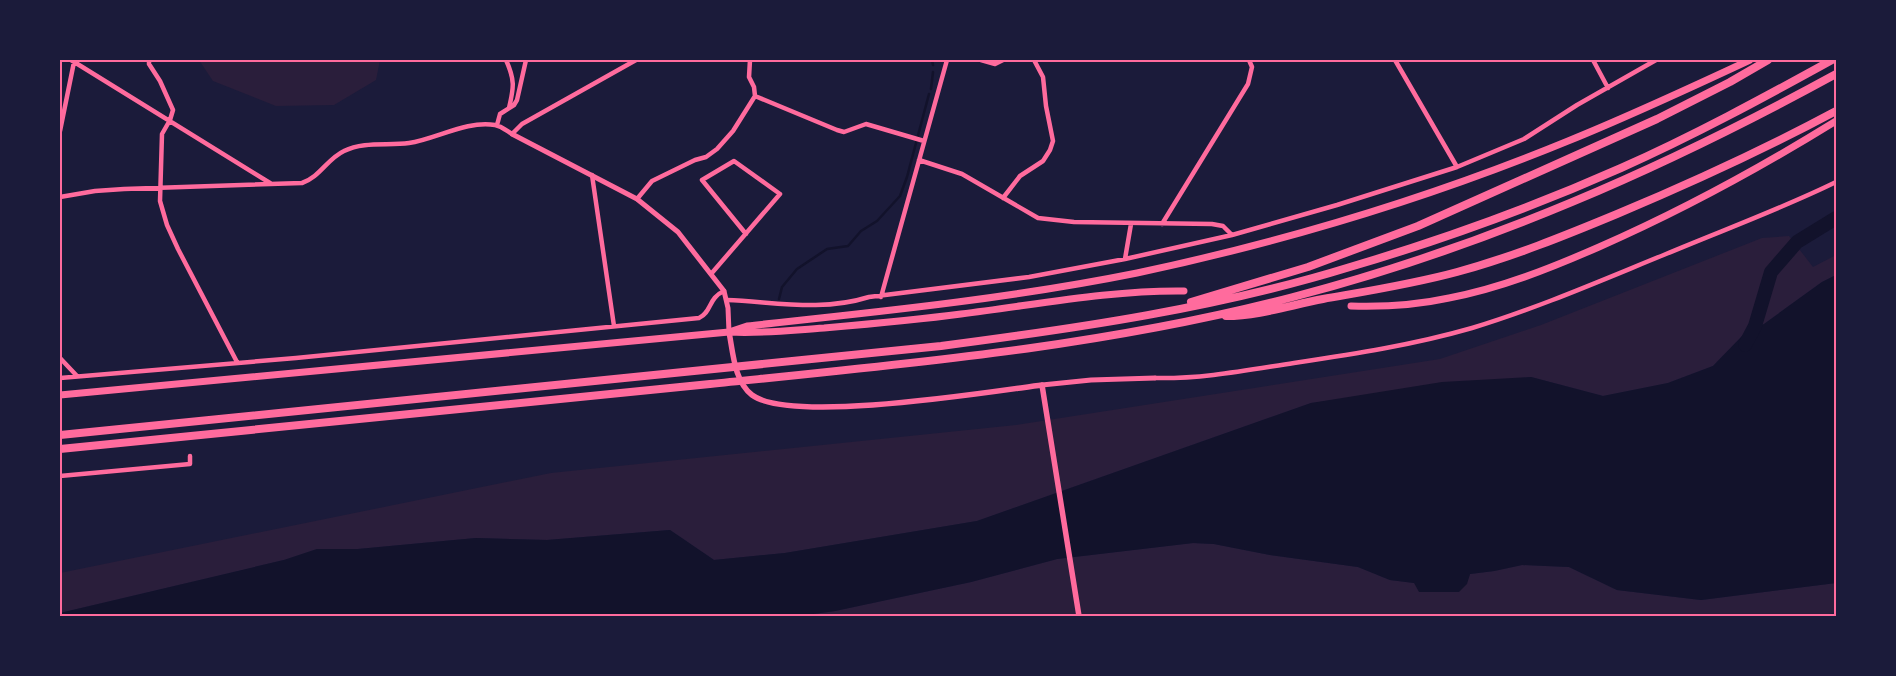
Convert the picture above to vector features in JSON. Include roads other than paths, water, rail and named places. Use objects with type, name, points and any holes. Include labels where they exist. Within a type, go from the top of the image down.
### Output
[{"type":"highway","points":[[729,332],[747,326],[992,299],[1066,286],[1204,257],[1304,231],[1418,196],[1568,142],[1665,100],[1750,60]]},
{"type":"highway","points":[[1132,319],[1308,267],[1418,226],[1656,119],[1730,82],[1768,60]]},
{"type":"highway","points":[[60,435],[941,346],[1132,319],[1258,292],[1349,268],[1437,239],[1621,168],[1832,60]]},
{"type":"highway","points":[[60,449],[758,379],[1013,351],[1090,340],[1211,317],[1292,298],[1441,252],[1566,206],[1681,154],[1836,74]]},
{"type":"highway","points":[[1211,317],[1242,316],[1402,285],[1500,259],[1575,231],[1693,182],[1836,111]]},
{"type":"highway","points":[[1351,306],[1409,304],[1449,298],[1515,280],[1567,261],[1622,237],[1689,204],[1761,166],[1836,121]]},
{"type":"highway","points":[[60,395],[729,332],[748,333],[845,326],[959,315],[1104,294],[1184,291]]},
{"type":"main road","points":[[729,332],[737,372],[746,390],[762,401],[804,406],[852,406],[903,403],[1042,385],[1079,616]]},
{"type":"street","points":[[149,60],[149,64],[160,80],[173,110],[162,134],[160,201],[167,225],[237,362]]},
{"type":"street","points":[[506,60],[514,85],[509,108]]},
{"type":"street","points":[[497,125],[500,114],[517,100],[526,60]]},
{"type":"street","points":[[512,134],[522,124],[636,60]]},
{"type":"street","points":[[637,199],[652,181],[694,160],[706,157],[717,149],[734,131],[756,96],[749,77],[750,60]]},
{"type":"street","points":[[881,297],[947,60]]},
{"type":"street","points":[[981,60],[995,64],[1003,60]]},
{"type":"street","points":[[1003,198],[1020,176],[1047,155],[1052,141],[1046,106],[1044,77],[1034,60]]},
{"type":"street","points":[[1162,224],[1248,84],[1252,67],[1249,60]]},
{"type":"street","points":[[1395,60],[1457,167]]},
{"type":"street","points":[[1593,60],[1608,88]]},
{"type":"street","points":[[726,300],[812,306],[853,302],[869,298],[1029,278],[1125,260],[1232,235],[1337,205],[1457,167],[1524,138],[1577,104],[1656,60]]},
{"type":"street","points":[[60,131],[72,61],[270,183]]},
{"type":"street","points":[[756,96],[844,132],[866,124],[924,141]]},
{"type":"street","points":[[60,197],[95,191],[255,186],[270,183],[292,184],[310,180],[336,155],[354,147],[411,142],[448,130],[497,125],[637,199],[678,232],[724,292],[729,332]]},
{"type":"street","points":[[919,160],[962,174],[1038,218],[1074,222],[1130,224],[1212,224],[1222,226],[1232,235]]},
{"type":"street","points":[[711,274],[746,234],[780,194],[734,161],[702,180],[746,234]]},
{"type":"street","points":[[592,175],[614,326]]},
{"type":"street","points":[[1042,385],[1091,380],[1185,378],[1400,346],[1471,328],[1594,283],[1771,211],[1836,182]]},
{"type":"street","points":[[1125,260],[1130,224]]},
{"type":"street","points":[[60,378],[296,358],[699,318],[706,313],[715,296],[724,292]]},
{"type":"street","points":[[60,358],[77,376]]},
{"type":"street","points":[[60,476],[190,464],[190,456]]},
{"type":"waterway","points":[[932,60],[933,65]]},
{"type":"waterway","points":[[931,89],[933,72]]},
{"type":"waterway","points":[[779,299],[782,287],[797,269],[827,249],[848,246],[861,231],[877,221],[900,196],[907,177],[929,94]]},
{"type":"waterway","points":[[1745,345],[1755,326],[1771,272],[1797,242],[1836,218]]}]
